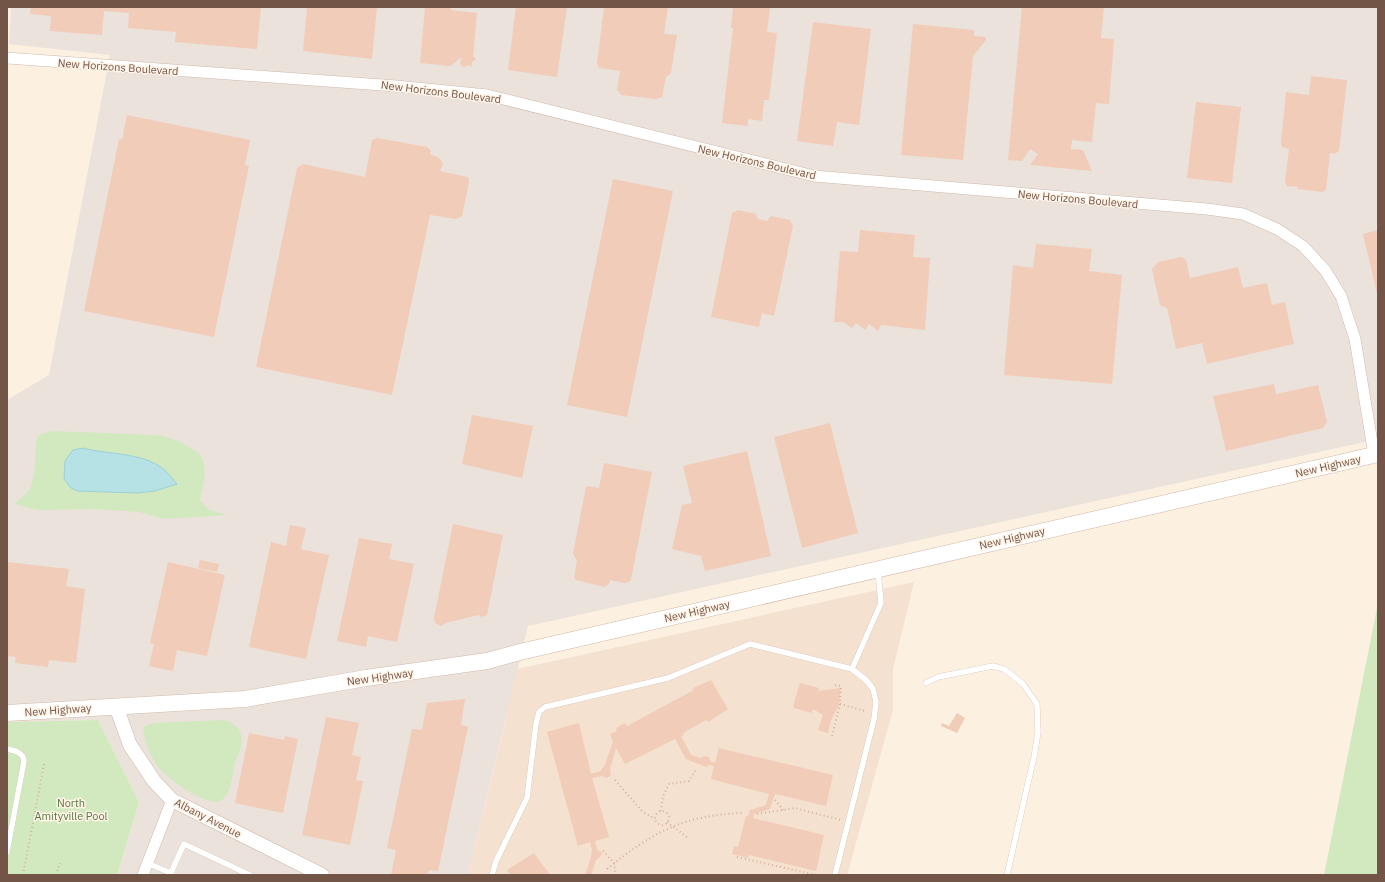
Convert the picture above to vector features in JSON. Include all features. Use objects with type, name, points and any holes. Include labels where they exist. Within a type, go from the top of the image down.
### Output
[{"type":"main road","name":"New Highway","points":[[7,713],[245,699],[366,678],[487,661],[804,586],[878,571],[1022,535],[1376,455]]},
{"type":"street","name":"New Horizons Boulevard","points":[[7,58],[396,86],[487,95],[814,176],[1207,209],[1243,214],[1277,229],[1303,246],[1325,270],[1341,296],[1355,339],[1376,455]]},
{"type":"street","name":"Albany Avenue","points":[[116,706],[130,745],[154,781],[172,800],[322,875]]},
{"type":"street","points":[[143,875],[172,800]]},
{"type":"lane","points":[[852,669],[882,603],[878,571]]},
{"type":"lane","points":[[492,875],[496,861],[527,798],[536,724],[539,712],[545,706],[668,678],[750,644],[852,669],[867,681],[873,689],[876,702],[875,713],[836,875]]},
{"type":"lane","points":[[926,683],[938,677],[993,666],[1004,670],[1023,684],[1037,704],[1038,732],[1035,750],[1007,875]]},
{"type":"lane","points":[[7,749],[20,753],[24,757],[24,761],[7,852]]},
{"type":"lane","points":[[147,863],[171,874],[184,844],[250,875]]},
{"type":"path","points":[[832,736],[840,704],[841,686],[833,685]]},
{"type":"path","points":[[840,704],[865,711]]},
{"type":"path","points":[[23,875],[44,764]]},
{"type":"path","points":[[655,819],[657,813],[661,811],[663,796],[669,784],[689,781],[696,770]]},
{"type":"path","points":[[615,780],[642,811],[655,819],[656,823],[661,825],[668,822]]},
{"type":"path","points":[[775,800],[783,810]]},
{"type":"path","points":[[757,814],[795,808],[841,820]]},
{"type":"path","points":[[661,811],[667,814],[668,822],[688,838]]},
{"type":"path","points":[[607,869],[642,842],[674,826],[705,816],[744,813]]},
{"type":"path","points":[[603,852],[614,863],[616,875]]},
{"type":"path","points":[[737,857],[816,875]]},
{"type":"path","points":[[56,875],[60,863]]},
{"type":"path","points":[[797,875],[799,871]]},
{"type":"shaded area","points":[[11,7],[1378,7],[1378,439],[528,626],[468,875],[117,875],[139,802],[98,720],[7,722],[7,400],[49,375],[110,55],[9,44]]},
{"type":"shaded area","points":[[914,582],[893,669],[893,710],[847,875],[468,875],[507,715],[508,671]]},
{"type":"green space","points":[[52,431],[163,436],[179,441],[199,453],[203,460],[205,474],[200,501],[210,510],[228,515],[164,519],[139,512],[96,509],[38,510],[14,504],[30,488],[35,469],[38,435]]},
{"type":"green space","points":[[1378,603],[1378,875],[1324,875]]},
{"type":"green space","name":"North Amityville Pool","points":[[98,720],[139,802],[117,875],[7,875],[7,722]]},
{"type":"green space","points":[[224,720],[236,726],[239,730],[242,741],[227,794],[220,801],[214,802],[197,796],[162,772],[150,753],[143,727],[153,723]]},
{"type":"water","points":[[83,448],[144,459],[154,463],[164,470],[177,484],[155,491],[137,493],[78,491],[71,488],[64,479],[65,461],[73,450]]},
{"type":"building","points":[[31,7],[261,7],[257,49],[175,42],[176,32],[128,28],[129,13],[104,11],[102,35],[50,31],[51,16],[30,14]]},
{"type":"building","points":[[307,7],[377,7],[372,59],[303,51]]},
{"type":"building","points":[[425,7],[451,7],[451,10],[477,13],[473,56],[476,59],[472,62],[471,68],[469,65],[465,67],[461,66],[460,62],[462,60],[460,58],[451,66],[420,63]]},
{"type":"building","points":[[516,7],[567,7],[557,77],[508,70]]},
{"type":"building","points":[[604,7],[668,7],[664,34],[677,35],[671,73],[666,77],[662,97],[656,99],[621,95],[617,90],[620,71],[599,68],[597,63]]},
{"type":"building","points":[[733,7],[770,7],[767,32],[777,33],[769,100],[764,100],[762,121],[748,119],[748,126],[722,123],[733,28],[731,28]]},
{"type":"building","points":[[1022,7],[1104,7],[1101,38],[1114,39],[1109,104],[1096,103],[1092,142],[1072,140],[1071,149],[1083,150],[1092,171],[1030,165],[1038,154],[1030,149],[1022,161],[1008,160]]},
{"type":"building","points":[[813,22],[871,29],[859,125],[837,122],[833,146],[797,141]]},
{"type":"building","points":[[913,24],[974,30],[974,36],[986,37],[986,40],[973,56],[963,160],[901,155]]},
{"type":"building","points":[[1311,76],[1347,80],[1339,151],[1335,154],[1330,153],[1326,190],[1323,192],[1297,189],[1298,187],[1287,186],[1285,181],[1289,149],[1282,147],[1281,143],[1286,92],[1309,95]]},
{"type":"building","points":[[1196,102],[1241,107],[1232,183],[1187,178]]},
{"type":"building","points":[[127,115],[250,140],[245,165],[249,166],[214,337],[84,311],[119,139],[122,140]]},
{"type":"building","points":[[377,138],[427,147],[431,151],[430,154],[439,158],[443,164],[440,171],[468,177],[469,182],[462,216],[456,219],[430,215],[392,395],[256,367],[297,168],[303,164],[365,177],[372,140]]},
{"type":"building","points":[[613,179],[673,191],[627,417],[567,405]]},
{"type":"building","points":[[738,210],[756,214],[758,219],[767,221],[771,216],[790,220],[793,226],[774,316],[762,313],[759,327],[711,317],[732,213]]},
{"type":"building","points":[[860,230],[915,235],[913,257],[930,258],[925,330],[881,325],[878,331],[869,324],[865,330],[856,323],[852,328],[843,322],[834,322],[840,251],[858,252]]},
{"type":"building","points":[[1378,230],[1378,293],[1377,293],[1363,234]]},
{"type":"building","points":[[1036,244],[1092,249],[1089,271],[1122,275],[1112,384],[1004,375],[1013,265],[1033,268]]},
{"type":"building","points":[[1181,257],[1186,260],[1190,278],[1238,267],[1243,288],[1267,283],[1272,305],[1285,302],[1294,344],[1207,364],[1202,343],[1176,349],[1167,308],[1160,305],[1152,269],[1158,262]]},
{"type":"building","points":[[1274,384],[1276,394],[1318,385],[1327,422],[1323,428],[1226,451],[1213,396]]},
{"type":"building","points":[[472,415],[533,426],[522,478],[462,464]]},
{"type":"building","points":[[830,423],[858,533],[802,548],[774,437]]},
{"type":"building","points":[[747,451],[771,556],[705,571],[701,556],[672,549],[682,505],[692,503],[683,466]]},
{"type":"building","points":[[604,463],[652,472],[631,579],[629,582],[624,583],[610,580],[609,584],[604,587],[576,580],[574,578],[577,560],[573,554],[586,486],[599,488]]},
{"type":"building","points":[[453,524],[503,535],[487,615],[482,617],[478,615],[446,623],[441,626],[435,623],[434,618]]},
{"type":"building","points":[[290,525],[306,528],[301,549],[329,555],[306,659],[249,647],[271,542],[286,546]]},
{"type":"building","points":[[359,538],[392,544],[389,559],[414,564],[397,642],[368,636],[366,647],[337,641]]},
{"type":"building","points":[[200,560],[219,564],[217,572],[198,568]]},
{"type":"building","points":[[7,562],[69,569],[66,586],[85,589],[76,663],[49,660],[48,667],[15,663],[16,657],[7,656]]},
{"type":"building","points":[[168,562],[225,575],[207,656],[177,650],[173,671],[149,666],[154,644],[150,643]]},
{"type":"building","points":[[711,680],[728,709],[708,722],[706,720],[683,733],[684,735],[681,736],[691,755],[701,758],[704,756],[709,757],[710,761],[715,763],[719,748],[833,775],[826,806],[775,794],[770,809],[754,814],[753,818],[824,835],[816,871],[749,855],[748,858],[732,854],[734,846],[738,847],[746,816],[748,816],[750,810],[766,805],[769,794],[711,779],[714,766],[709,765],[706,767],[686,759],[675,739],[625,764],[616,748],[610,769],[611,775],[607,778],[602,776],[592,778],[609,837],[595,841],[597,849],[602,853],[596,860],[591,875],[585,875],[591,857],[592,850],[590,842],[578,846],[547,732],[579,723],[591,774],[601,771],[604,767],[613,742],[610,734],[617,731],[616,728],[625,723],[627,726],[694,690],[693,688]]},
{"type":"building","points":[[800,683],[819,688],[818,691],[841,688],[839,705],[831,720],[828,733],[818,730],[823,715],[813,709],[812,713],[794,708],[793,706]]},
{"type":"building","points":[[465,699],[461,725],[468,727],[438,871],[429,870],[428,875],[391,875],[396,850],[387,848],[412,729],[422,730],[427,703]]},
{"type":"building","points":[[957,713],[965,718],[957,733],[941,726],[942,723],[949,726]]},
{"type":"building","points":[[326,717],[359,723],[352,755],[361,757],[356,780],[363,781],[350,845],[302,835]]},
{"type":"building","points":[[249,733],[284,740],[285,736],[298,739],[283,813],[235,803]]},
{"type":"building","points":[[534,853],[550,875],[510,875],[507,870]]}]
